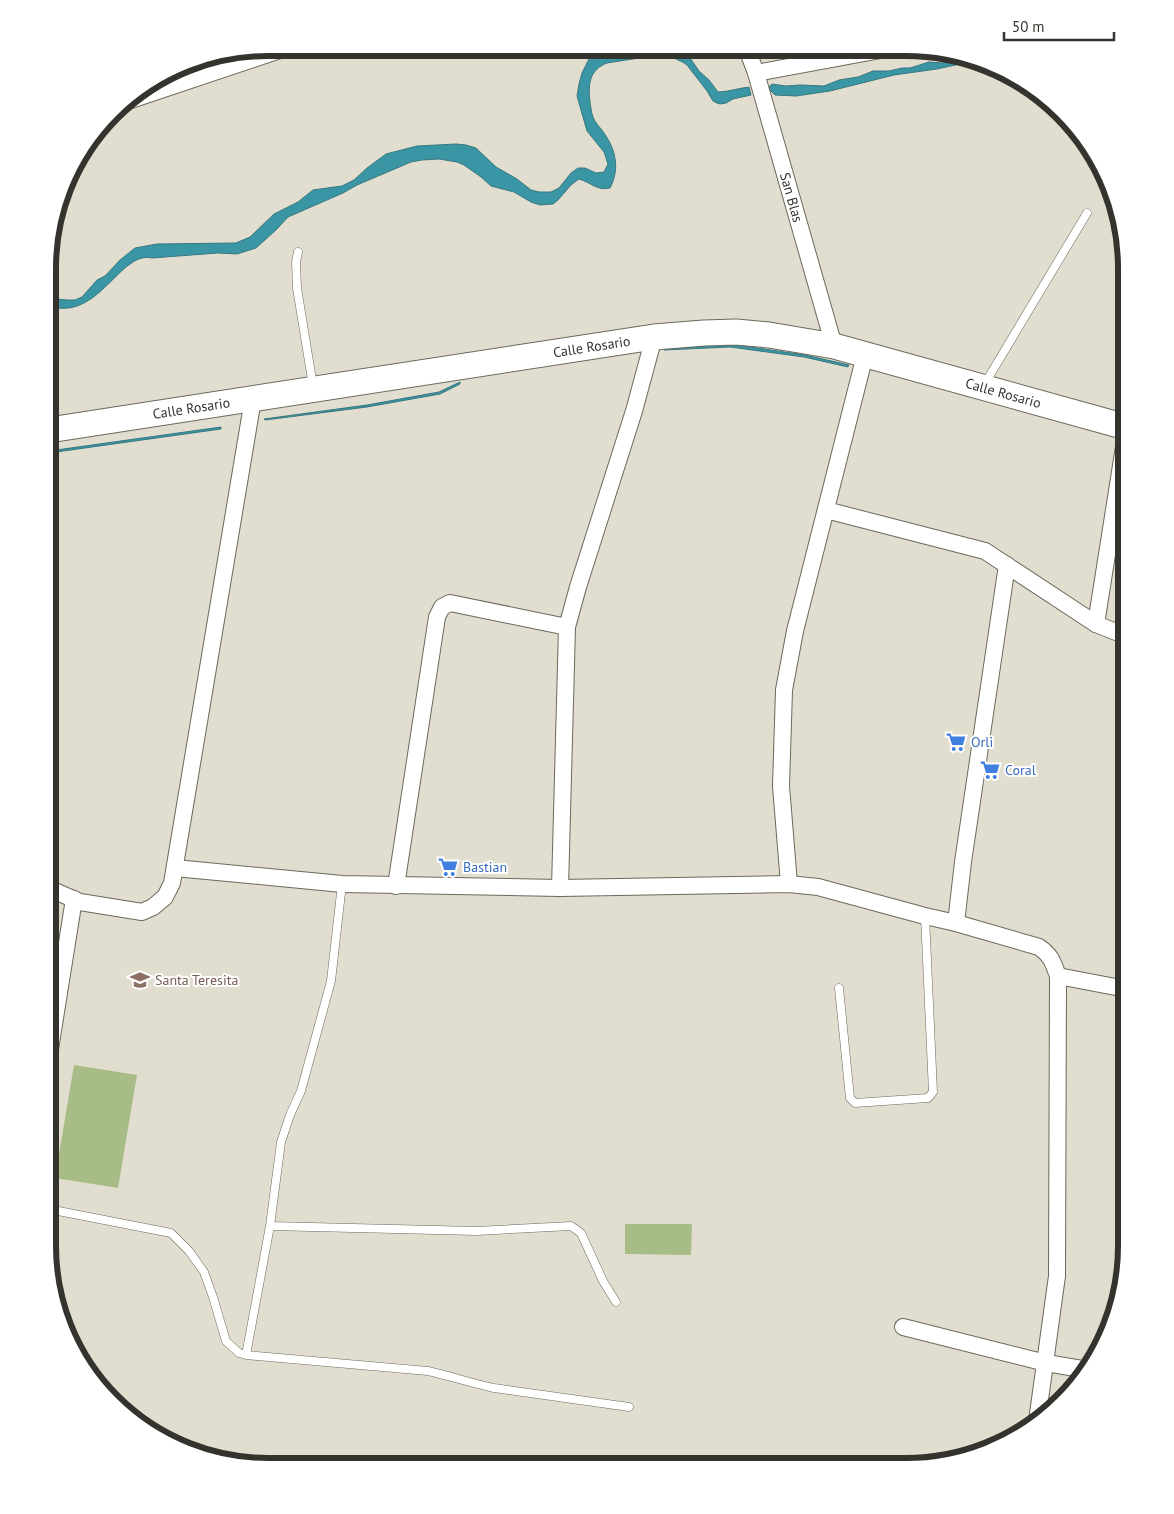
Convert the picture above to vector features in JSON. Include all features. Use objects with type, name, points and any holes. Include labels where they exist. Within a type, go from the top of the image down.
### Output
[{"type":"main road","name":"Calle Rosario","points":[[56,429],[654,337],[736,332],[769,335],[834,346],[1118,425]]},
{"type":"street","name":"San Blas","points":[[750,56],[834,346]]},
{"type":"street","points":[[756,73],[848,56]]},
{"type":"street","points":[[147,95],[260,57]]},
{"type":"street","points":[[560,888],[567,627],[634,411],[654,337]]},
{"type":"street","points":[[789,884],[781,786],[784,690],[795,631],[864,355]]},
{"type":"street","points":[[56,891],[80,902],[142,912],[153,907],[166,897],[172,883],[253,399]]},
{"type":"street","points":[[1096,624],[1118,485]]},
{"type":"street","points":[[826,510],[985,551],[1096,624],[1118,633]]},
{"type":"street","points":[[956,923],[964,852],[1007,565]]},
{"type":"street","points":[[396,886],[437,617],[442,607],[450,603],[567,627]]},
{"type":"street","points":[[175,868],[342,884],[396,886],[560,888],[789,884],[818,887],[1039,947],[1052,960],[1058,976],[1057,1276],[1039,1411]]},
{"type":"street","points":[[56,1012],[74,899]]},
{"type":"street","points":[[1058,976],[1118,988]]},
{"type":"street","points":[[903,1327],[1046,1363],[1078,1368]]},
{"type":"lane","points":[[982,388],[1087,213]]},
{"type":"lane","points":[[298,252],[296,262],[297,288],[314,389]]},
{"type":"lane","points":[[246,1356],[270,1226],[281,1142],[306,1074],[331,981],[342,884]]},
{"type":"lane","points":[[838,988],[850,1098],[856,1103],[928,1098],[933,1092],[925,916]]},
{"type":"lane","points":[[56,1211],[171,1234],[189,1251],[204,1272],[226,1341],[238,1354],[428,1371],[452,1376],[472,1384],[630,1407]]},
{"type":"lane","points":[[270,1226],[477,1231],[571,1226],[581,1233],[603,1281],[616,1302]]},
{"type":"green space","points":[[74,1065],[137,1075],[118,1188],[56,1178]]},
{"type":"green space","points":[[625,1224],[692,1224],[691,1255],[625,1254]]},
{"type":"water","points":[[594,56],[652,56],[607,63],[596,70],[591,79],[589,96],[591,111],[614,153],[616,167],[610,188],[598,188],[579,179],[553,204],[540,205],[514,192],[491,186],[464,165],[457,162],[439,159],[411,162],[288,217],[256,248],[237,254],[218,253],[140,258],[129,264],[95,296],[82,304],[66,308],[56,307],[56,299],[75,300],[82,297],[97,280],[105,276],[135,248],[157,244],[236,243],[250,237],[274,214],[298,202],[313,190],[342,186],[354,180],[386,154],[417,146],[456,144],[476,148],[496,167],[517,179],[531,190],[539,192],[551,192],[559,188],[571,173],[578,168],[585,168],[596,173],[604,172],[608,164],[604,152],[587,131],[577,96],[582,73],[589,59]]},
{"type":"water","points":[[669,56],[688,56],[718,92],[749,87],[751,95],[733,99],[726,103],[717,103],[713,101],[687,65]]},
{"type":"water","points":[[953,61],[963,64],[894,75],[830,91],[796,96],[775,95],[769,87],[772,84],[824,86],[873,71],[910,68],[929,62]]},
{"type":"water","points":[[730,344],[805,355],[849,365],[848,367],[804,357],[730,347],[664,350],[664,348]]},
{"type":"water","points":[[460,382],[460,384],[440,394],[367,407],[264,419],[367,405],[439,392]]},
{"type":"water","points":[[221,427],[221,429],[56,452],[56,450]]},
{"type":"place","name":"Orli","points":[[956,742]]},
{"type":"place","name":"Coral","points":[[990,770]]},
{"type":"place","name":"Bastian","points":[[448,867]]},
{"type":"place","name":"Santa Teresita","points":[[140,980]]}]
